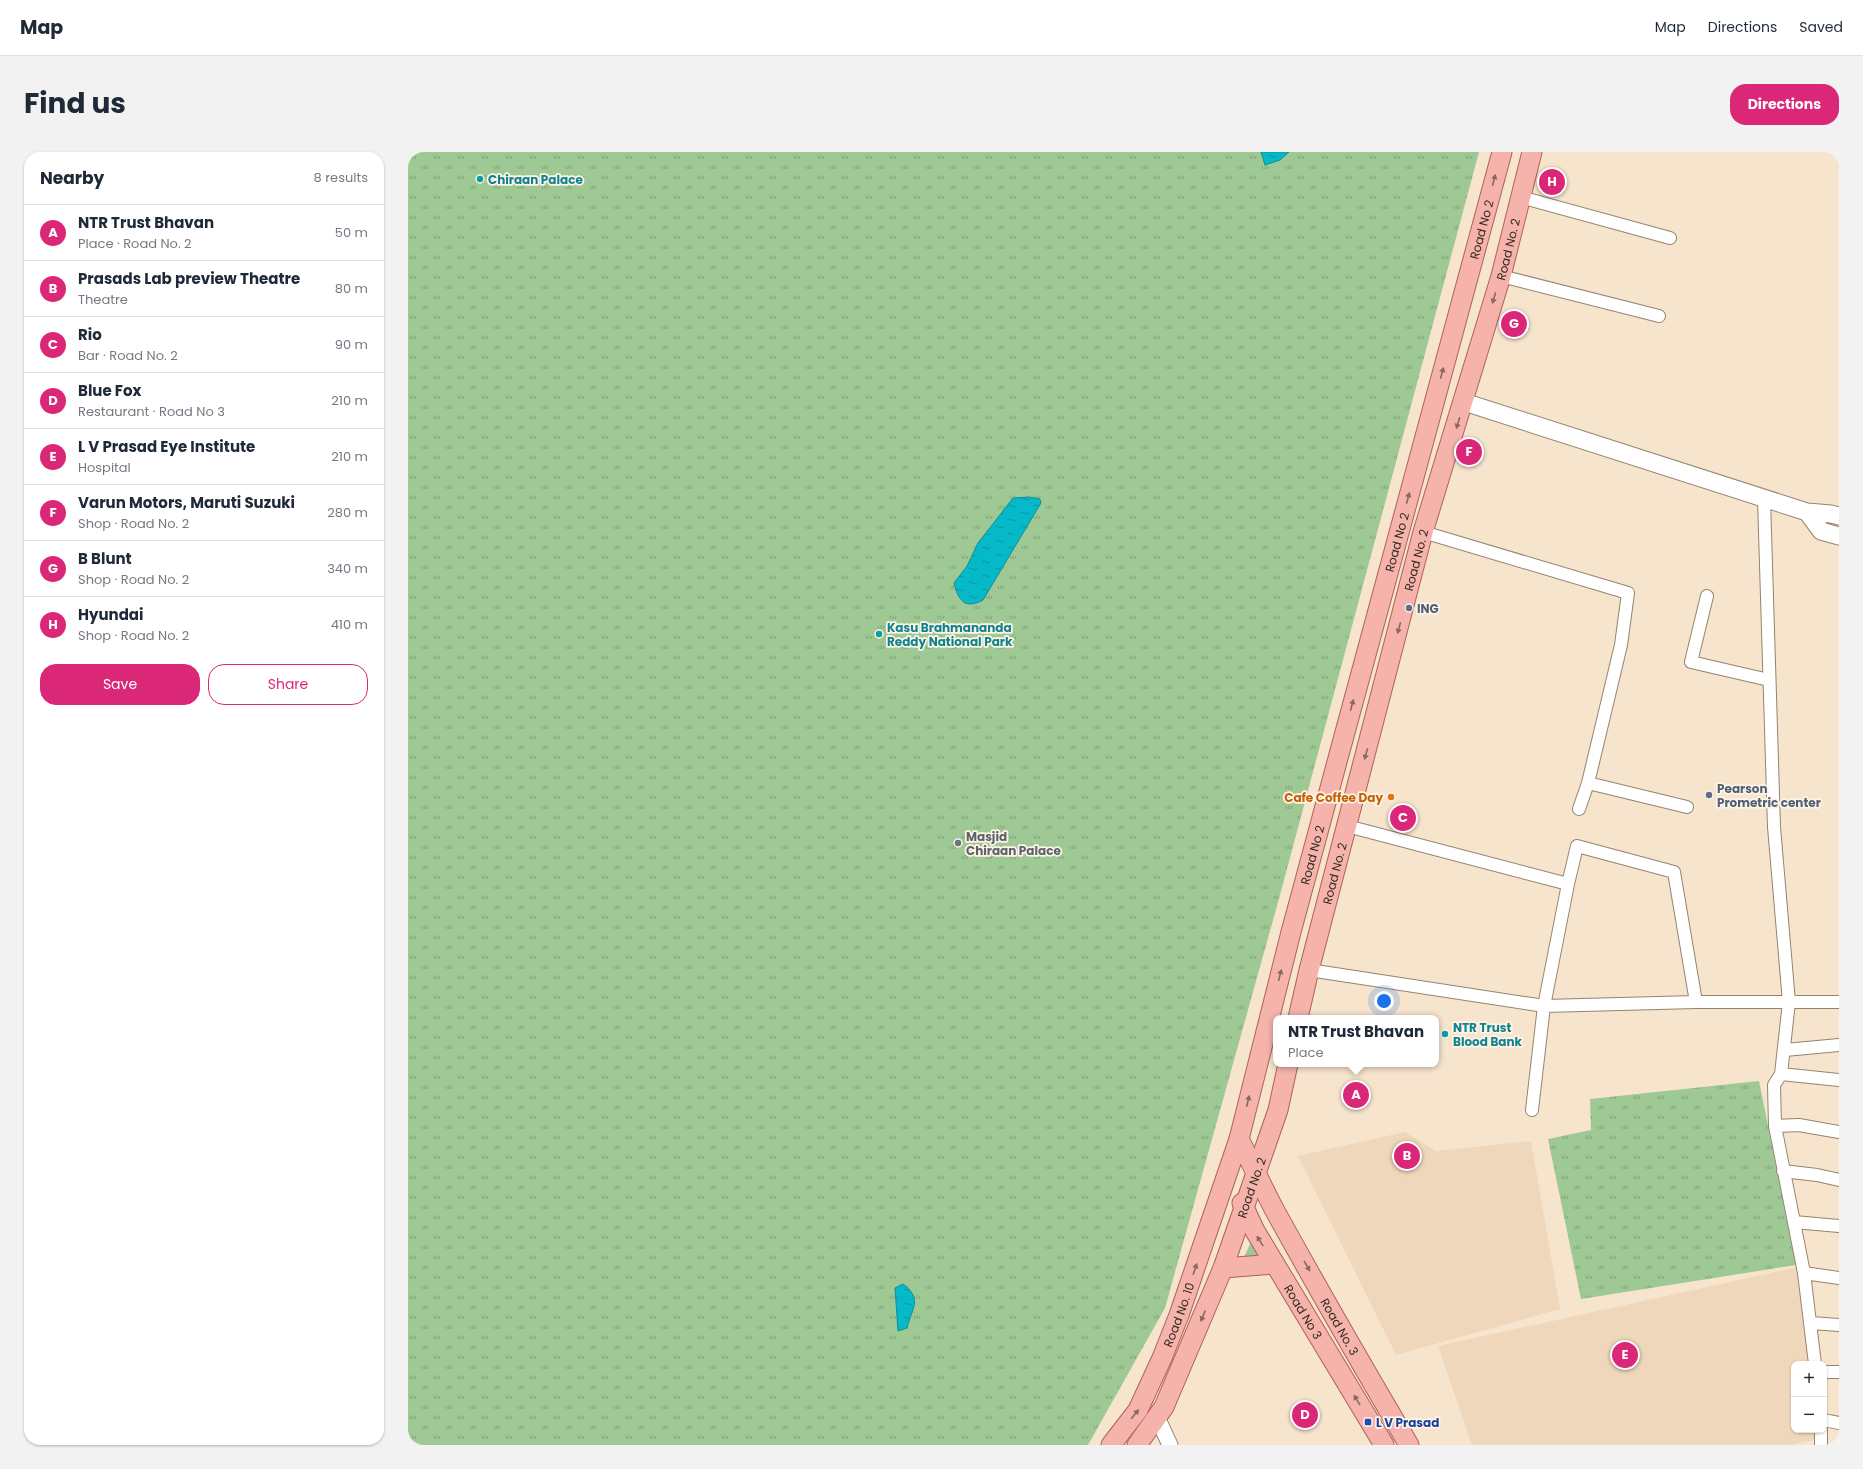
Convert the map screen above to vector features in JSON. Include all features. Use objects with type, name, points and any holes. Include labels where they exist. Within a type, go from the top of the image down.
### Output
[{"type":"main road","name":"Road No 2","points":[[1239,1138],[1291,932],[1502,152]]},
{"type":"main road","name":"Road No. 2","points":[[1299,1015],[1309,970],[1424,532],[1501,276],[1532,152]]},
{"type":"main road","points":[[1464,402],[1764,499],[1807,512],[1839,516]]},
{"type":"main road","points":[[1807,512],[1821,531],[1839,536]]},
{"type":"main road","name":"Road No. 2","points":[[1233,1241],[1278,1110],[1287,1067]]},
{"type":"main road","points":[[1274,1208],[1271,1173],[1278,1110]]},
{"type":"main road","points":[[1227,1175],[1239,1138]]},
{"type":"main road","name":"Road No. 3","points":[[1239,1138],[1274,1208],[1347,1340],[1409,1445]]},
{"type":"main road","name":"Road No 3","points":[[1227,1175],[1255,1231],[1384,1445]]},
{"type":"main road","name":"Road No. 10","points":[[1111,1445],[1138,1410],[1162,1358],[1179,1315],[1227,1175]]},
{"type":"main road","name":"Road No. 10","points":[[1146,1441],[1157,1416],[1164,1407],[1224,1268],[1233,1241]]},
{"type":"main road","points":[[1224,1268],[1275,1264]]},
{"type":"street","points":[[1520,197],[1670,238]]},
{"type":"street","points":[[1501,276],[1659,316]]},
{"type":"street","points":[[1764,499],[1774,827],[1789,1002],[1785,1050],[1781,1074],[1774,1085],[1775,1126],[1804,1273],[1815,1361]]},
{"type":"street","points":[[1424,532],[1628,593],[1621,645],[1588,782],[1579,809]]},
{"type":"street","points":[[1708,596],[1691,662],[1769,680]]},
{"type":"street","points":[[1588,782],[1687,807]]},
{"type":"street","points":[[1347,826],[1568,884]]},
{"type":"street","points":[[1532,1110],[1544,1006],[1577,846],[1674,872],[1696,1002]]},
{"type":"street","points":[[1309,970],[1544,1006],[1696,1002],[1839,1002]]},
{"type":"street","points":[[1785,1050],[1839,1045]]},
{"type":"street","points":[[1781,1074],[1839,1080]]},
{"type":"street","points":[[1775,1126],[1799,1125],[1839,1132]]},
{"type":"street","points":[[1783,1171],[1817,1174],[1839,1180]]},
{"type":"street","points":[[1794,1222],[1839,1226]]},
{"type":"street","points":[[1804,1273],[1839,1278]]},
{"type":"street","points":[[1811,1323],[1839,1325]]},
{"type":"street","points":[[1827,1372],[1839,1372]]},
{"type":"street","points":[[1157,1416],[1170,1445]]},
{"type":"street","points":[[1827,1421],[1839,1423]]},
{"type":"street","points":[[1821,1433],[1821,1445]]},
{"type":"shaded area","points":[[1405,1132],[1436,1151],[1531,1141],[1560,1309],[1396,1355],[1298,1156]]},
{"type":"shaded area","points":[[1798,1267],[1810,1361],[1791,1361],[1791,1433],[1819,1433],[1820,1439],[1788,1445],[1472,1445],[1438,1346]]},
{"type":"green space","name":"Kasu Brahmananda Reddy National Park","points":[[408,152],[1479,152],[1280,895],[1165,1308],[1088,1445],[408,1445]]},
{"type":"green space","points":[[1759,1081],[1796,1265],[1581,1299],[1548,1139],[1591,1130],[1590,1099]]},
{"type":"green space","points":[[1252,1240],[1264,1258],[1243,1259]]},
{"type":"water","points":[[1261,152],[1289,152],[1280,160],[1265,165]]},
{"type":"water","points":[[1029,497],[1040,499],[1041,503],[983,600],[971,604],[963,602],[954,583],[967,566],[978,543],[1013,498]]},
{"type":"water","points":[[903,1284],[913,1294],[914,1304],[907,1328],[898,1331],[895,1288]]},
{"type":"place","name":"Chiraan Palace","points":[[480,179]]},
{"type":"place","name":"Hyundai","points":[[1552,182]]},
{"type":"place","name":"B Blunt","points":[[1514,324]]},
{"type":"place","name":"Varun Motors, Maruti Suzuki","points":[[1469,452]]},
{"type":"place","name":"ING","points":[[1409,608]]},
{"type":"place","name":"Kasu Brahmananda Reddy National Park","points":[[879,634]]},
{"type":"place","name":"Pearson Prometric center","points":[[1709,795]]},
{"type":"place","name":"Cafe Coffee Day","points":[[1391,797]]},
{"type":"place","name":"Rio","points":[[1403,818]]},
{"type":"place","name":"Masjid Chiraan Palace","points":[[958,843]]},
{"type":"place","name":"NTR Trust Blood Bank","points":[[1445,1034]]},
{"type":"place","name":"NTR Trust Bhavan","points":[[1356,1095]]},
{"type":"place","name":"Prasads Lab preview Theatre","points":[[1407,1156]]},
{"type":"place","name":"L V Prasad Eye Institute","points":[[1625,1355]]},
{"type":"place","name":"Blue Fox","points":[[1305,1415]]},
{"type":"place","name":"L V Prasad","points":[[1368,1422]]}]
